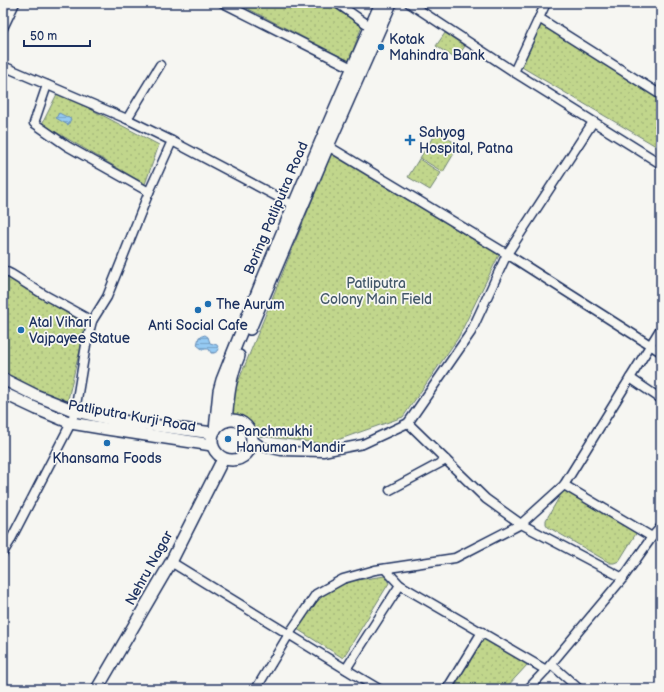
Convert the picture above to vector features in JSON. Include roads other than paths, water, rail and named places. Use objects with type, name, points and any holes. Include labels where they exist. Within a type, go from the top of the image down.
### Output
[{"type":"street","points":[[3,28],[15,3]]},
{"type":"street","points":[[223,3],[352,68]]},
{"type":"street","points":[[337,3],[371,27]]},
{"type":"street","name":"Boring Patliputra Road","points":[[214,431],[222,380],[261,293],[324,144],[352,68],[381,3]]},
{"type":"street","name":"Boring Patliputra Road","points":[[226,421],[228,395],[237,360],[294,205],[391,3]]},
{"type":"street","points":[[409,3],[514,72],[661,164]]},
{"type":"street","points":[[514,72],[546,3]]},
{"type":"street","points":[[539,18],[661,95]]},
{"type":"street","points":[[127,119],[160,65]]},
{"type":"street","points":[[3,66],[127,119],[294,205]]},
{"type":"street","points":[[47,85],[34,123],[67,146],[149,192]]},
{"type":"street","points":[[253,440],[263,447],[281,451],[323,452],[363,444],[408,423],[471,332],[507,254],[593,122]]},
{"type":"street","points":[[3,553],[7,539],[71,423],[75,411],[86,345],[92,321],[107,297],[149,192],[172,141]]},
{"type":"street","points":[[324,144],[507,254],[661,352]]},
{"type":"street","points":[[3,270],[92,321]]},
{"type":"street","points":[[256,689],[288,634],[316,594],[343,579],[375,570],[454,558],[521,524],[564,485],[661,328]]},
{"type":"street","points":[[630,378],[661,399]]},
{"type":"street","name":"Patliputra Kurji Road","points":[[3,379],[36,395],[75,411],[114,420],[214,431]]},
{"type":"street","name":"Patliputra Kurji Road","points":[[3,393],[71,423],[212,445]]},
{"type":"street","points":[[234,420],[241,422],[247,426],[251,433],[253,440],[252,447],[243,458],[237,461],[223,459],[216,453],[212,445],[212,436],[214,431],[220,424],[226,421],[234,420]]},
{"type":"street","points":[[408,423],[486,499],[521,524],[623,578]]},
{"type":"street","name":"Nehru Nagar","points":[[97,689],[171,562],[223,459]]},
{"type":"street","points":[[390,490],[446,460]]},
{"type":"street","points":[[564,485],[652,537]]},
{"type":"street","points":[[528,689],[549,667],[623,578],[652,537],[661,527]]},
{"type":"street","points":[[171,562],[379,689]]},
{"type":"street","points":[[385,569],[400,585],[482,632],[549,667],[580,689]]},
{"type":"street","points":[[346,670],[400,585]]},
{"type":"street","points":[[448,689],[482,632]]},
{"type":"water","points":[[59,113],[71,119],[68,125],[56,118]]},
{"type":"water","points":[[205,335],[208,337],[210,343],[217,345],[219,349],[218,351],[211,353],[209,349],[202,349],[197,345],[199,337]]},
{"type":"place","name":"Kotak Mahindra Bank","points":[[381,47]]},
{"type":"place","name":"Sahyog Hospital, Patna","points":[[410,140]]},
{"type":"place","name":"The Aurum","points":[[208,304]]},
{"type":"place","name":"Anti Social Cafe","points":[[198,310]]},
{"type":"place","name":"Atal Vihari Vajpayee Statue","points":[[21,330]]},
{"type":"place","name":"Panchmukhi Hanuman Mandir","points":[[228,439]]},
{"type":"place","name":"Khansama Foods","points":[[107,443]]},
{"type":"park label","name":"Patliputra Colony Main Field","points":[[376,292]]}]
